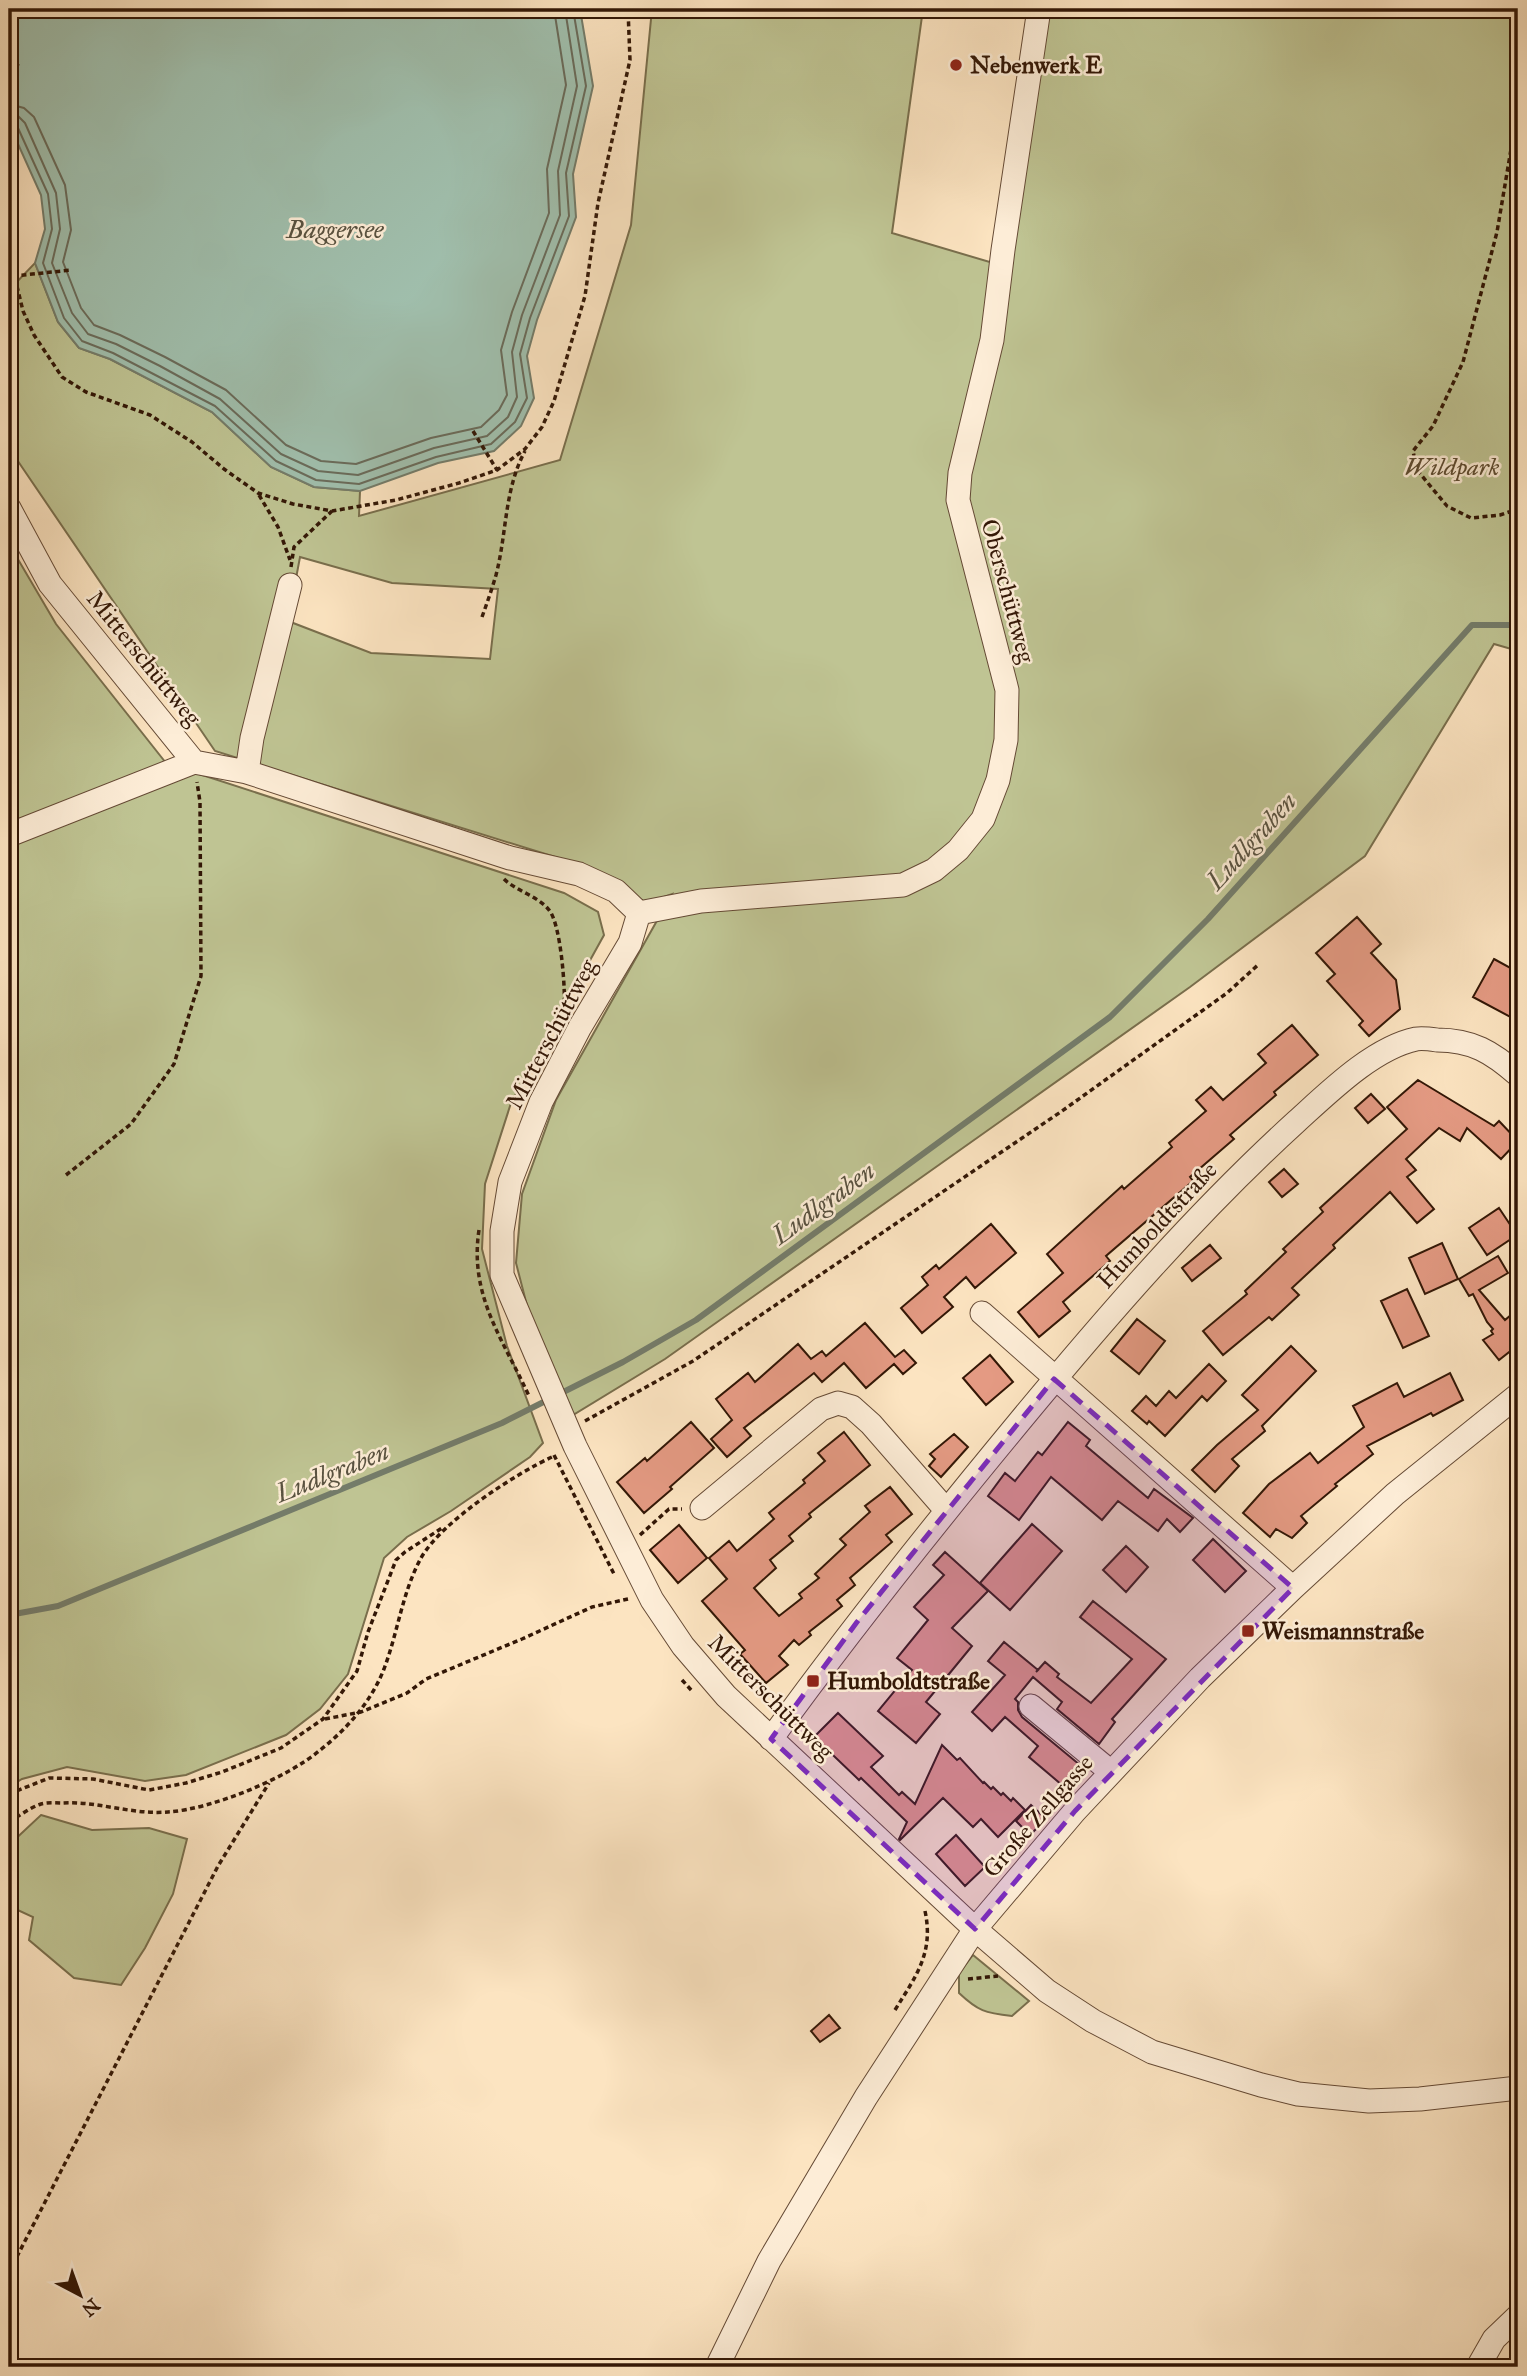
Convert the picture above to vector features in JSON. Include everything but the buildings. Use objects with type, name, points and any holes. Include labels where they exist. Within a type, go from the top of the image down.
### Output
[{"type":"street","name":"Oberschüttweg","points":[[639,913],[701,901],[903,885],[934,870],[958,850],[983,820],[998,780],[1006,740],[1007,691],[958,500],[960,473],[992,340],[1039,9]]},
{"type":"street","name":"Mitterschüttweg","points":[[9,508],[50,584],[194,762],[247,772],[510,858],[579,874],[616,891],[639,913],[630,943],[580,1027],[541,1102],[510,1182],[502,1231],[502,1275],[535,1382],[569,1433],[652,1600],[683,1646],[726,1696],[975,1929],[1047,1991],[1093,2021],[1152,2052],[1298,2094],[1369,2101],[1420,2099],[1518,2088]]},
{"type":"street","points":[[247,772],[252,738],[290,574]]},
{"type":"street","points":[[9,835],[194,762]]},
{"type":"street","name":"Humboldtstraße","points":[[771,1739],[857,1622],[1054,1379],[1172,1244],[1256,1158],[1354,1070],[1416,1039],[1460,1040],[1498,1057],[1518,1075]]},
{"type":"street","points":[[982,1313],[1293,1588]]},
{"type":"street","name":"Große Zellgasse","points":[[717,2367],[769,2261],[852,2120],[975,1929],[1075,1811],[1200,1678],[1395,1494],[1518,1395]]},
{"type":"street","points":[[702,1508],[821,1409],[838,1403],[852,1407],[871,1424],[946,1510]]},
{"type":"street","points":[[1031,1706],[1111,1772]]},
{"type":"street","points":[[1478,2367],[1494,2339],[1518,2316]]},
{"type":"path","points":[[482,617],[496,574],[506,507],[515,470],[526,449],[542,428],[554,401],[585,296],[598,203],[630,60],[628,9]]},
{"type":"path","points":[[9,62],[19,66]]},
{"type":"path","points":[[1518,108],[1497,232],[1463,362],[1433,426],[1413,452],[1417,470],[1447,506],[1471,518],[1500,515],[1518,509]]},
{"type":"path","points":[[9,253],[23,311],[34,335],[62,377],[86,392],[150,415],[192,442],[258,493],[293,505],[332,512],[396,500],[460,483],[497,470],[526,449]]},
{"type":"path","points":[[13,276],[72,270]]},
{"type":"path","points":[[473,431],[497,470]]},
{"type":"path","points":[[258,493],[278,527],[290,574]]},
{"type":"path","points":[[290,574],[295,547],[332,512]]},
{"type":"path","points":[[66,1175],[131,1124],[174,1064],[201,976],[200,802],[194,762]]},
{"type":"path","points":[[499,872],[506,882],[548,908],[556,921],[566,993],[564,1014]]},
{"type":"path","points":[[9,1794],[49,1778],[93,1779],[149,1790],[222,1772],[281,1748],[323,1719],[357,1671],[368,1632],[396,1560],[520,1474],[569,1433],[705,1353],[1121,1071],[1227,993],[1259,964]]},
{"type":"path","points":[[480,1226],[477,1276],[485,1305],[535,1382]]},
{"type":"path","points":[[626,1548],[669,1509],[702,1508]]},
{"type":"path","points":[[9,1822],[42,1804],[85,1802],[132,1810],[168,1812],[210,1803],[270,1782],[318,1752],[361,1712],[384,1669],[406,1590],[430,1544],[447,1526]]},
{"type":"path","points":[[323,1719],[361,1712],[407,1693],[426,1679],[592,1607],[628,1599]]},
{"type":"path","points":[[9,2272],[218,1866],[270,1782]]},
{"type":"highlighted area","points":[[1054,1379],[1293,1588],[1075,1811],[975,1929],[771,1739],[857,1622]]},
{"type":"green space","name":"Wildpark","points":[[652,9],[923,9],[892,233],[993,263],[1047,9],[1518,9],[1518,651],[1494,644],[1365,856],[1190,987],[665,1359],[573,1415],[531,1321],[516,1263],[522,1194],[556,1100],[672,894],[644,904],[584,866],[215,751],[9,448],[9,290],[35,263],[58,322],[79,348],[110,359],[212,412],[271,467],[314,487],[360,491],[359,516],[560,460],[631,225]],"holes":[[[300,557],[392,583],[498,589],[490,659],[371,653],[288,621]]]},
{"type":"green space","points":[[9,544],[56,624],[166,763],[9,828]]},
{"type":"green space","points":[[193,772],[564,893],[598,912],[604,935],[511,1103],[485,1184],[482,1249],[507,1346],[543,1443],[530,1457],[451,1511],[407,1537],[384,1558],[348,1674],[320,1709],[286,1735],[186,1775],[145,1781],[67,1767],[22,1779],[9,1787],[9,842]]},
{"type":"green space","points":[[41,1815],[92,1830],[149,1828],[187,1839],[173,1894],[145,1948],[121,1985],[74,1978],[29,1940],[33,1917],[9,1906],[9,1845]]},
{"type":"green space","points":[[973,1955],[1029,2001],[1012,2016],[982,2010],[966,1999],[959,1993],[959,1973]]},
{"type":"water","name":"Baggersee","points":[[9,9],[580,9],[593,86],[573,174],[576,217],[537,320],[527,356],[534,398],[521,426],[494,451],[438,463],[360,491],[314,487],[271,467],[212,412],[110,359],[79,348],[58,322],[35,263],[45,229],[41,195],[9,124]]},
{"type":"waterway","name":"Ludlgraben","points":[[9,1615],[58,1606],[502,1423],[623,1362],[696,1320],[1110,1017],[1208,919],[1472,625],[1518,625]]},
{"type":"place","name":"Nebenwerk E","points":[[956,65]]},
{"type":"place","name":"Weismannstraße","points":[[1248,1631]]},
{"type":"place","name":"Humboldtstraße","points":[[813,1681]]}]
